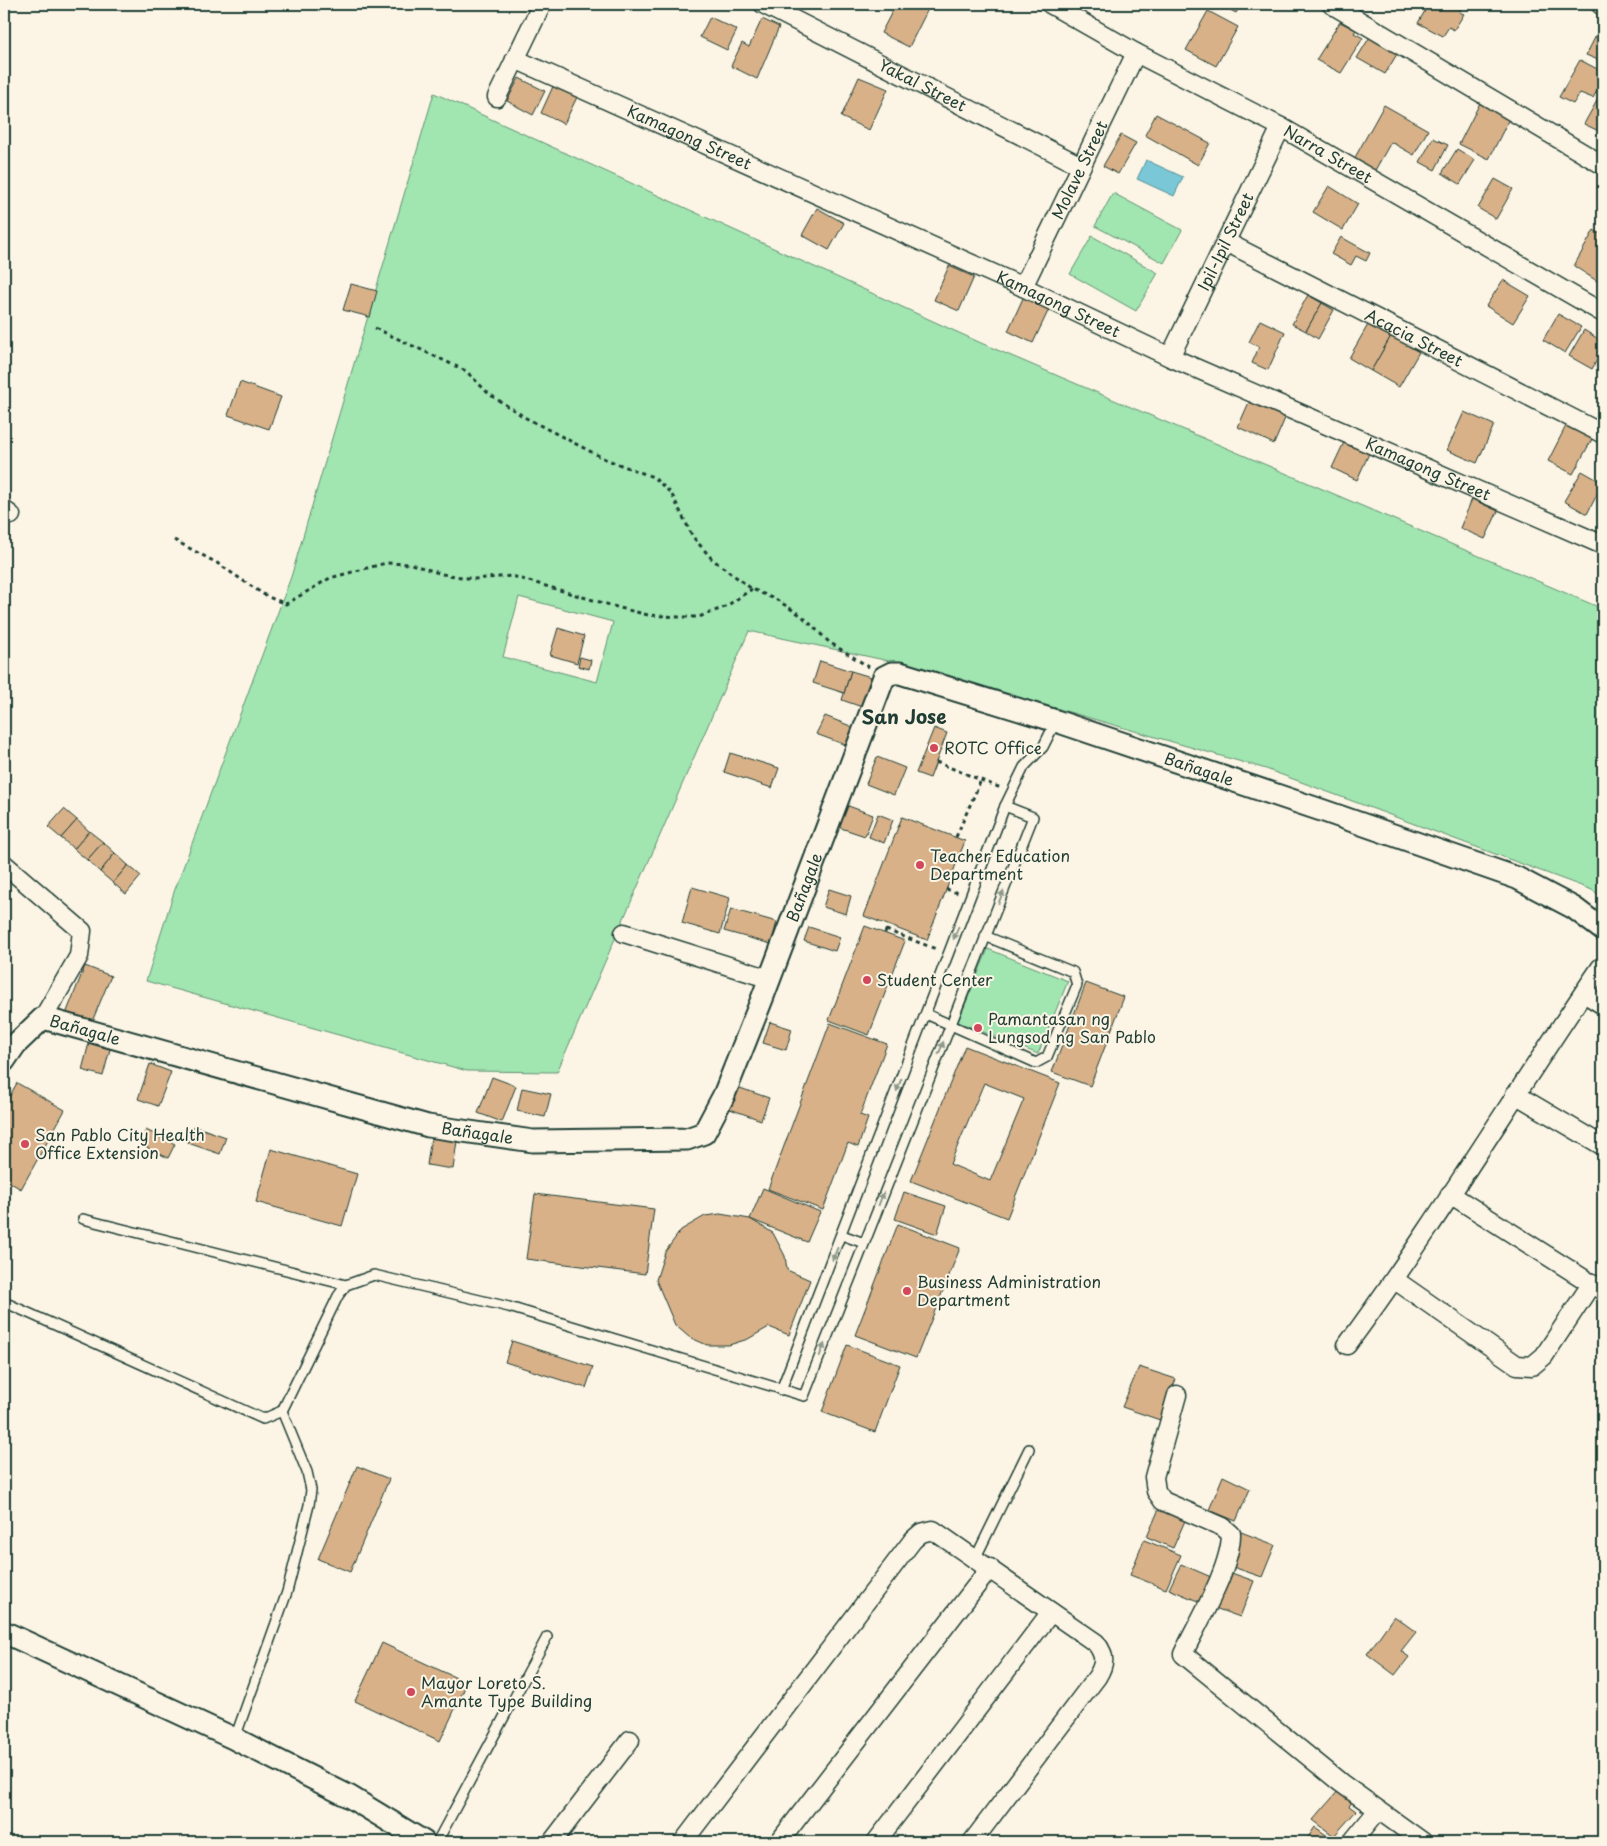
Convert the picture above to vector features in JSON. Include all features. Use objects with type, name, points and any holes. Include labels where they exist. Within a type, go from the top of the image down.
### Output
[{"type":"street","points":[[497,97],[542,4]]},
{"type":"street","name":"Yakal Street","points":[[763,4],[1081,166]]},
{"type":"street","name":"Narra Street","points":[[1050,4],[1136,53],[1281,127],[1603,312]]},
{"type":"street","points":[[1331,4],[1603,165]]},
{"type":"street","name":"Molave Street","points":[[1023,287],[1136,53]]},
{"type":"street","name":"Kamagong Street","points":[[515,59],[1023,287],[1170,357],[1603,545]]},
{"type":"street","name":"Ipil-Ipil Street","points":[[1170,357],[1281,127]]},
{"type":"street","name":"Acacia Street","points":[[1226,242],[1603,434]]},
{"type":"street","name":"Bañagale","points":[[5,1055],[43,1018],[428,1126],[533,1141],[687,1139],[704,1133],[720,1102],[770,979],[884,677],[892,673],[900,673],[1056,721],[1324,810],[1517,878],[1574,908],[1603,930]]},
{"type":"street","points":[[4,864],[82,931],[79,956],[43,1018]]},
{"type":"street","points":[[624,932],[770,979]]},
{"type":"street","points":[[1347,1346],[1395,1280],[1515,1094],[1601,967]]},
{"type":"street","points":[[1584,993],[1603,1005]]},
{"type":"street","points":[[1515,1094],[1603,1146]]},
{"type":"street","points":[[1395,1280],[1517,1365],[1525,1366],[1532,1366],[1544,1356],[1597,1287],[1450,1194]]},
{"type":"street","points":[[1177,1395],[1154,1477],[1156,1491],[1163,1501],[1223,1527],[1231,1534],[1231,1544],[1224,1568],[1183,1654],[1341,1783],[1423,1842]]},
{"type":"street","points":[[683,1842],[913,1540],[921,1532],[933,1530],[976,1557],[1051,1612],[1096,1642],[1103,1651],[1105,1665],[972,1842]]},
{"type":"street","points":[[779,1842],[990,1568]]},
{"type":"street","points":[[876,1842],[1051,1612]]},
{"type":"street","points":[[4,1632],[235,1739],[350,1796],[424,1842]]},
{"type":"street","points":[[552,1842],[630,1740]]},
{"type":"street","points":[[1352,1842],[1378,1810]]},
{"type":"lane","points":[[781,1390],[1005,806],[1024,767],[1043,747],[1056,721]]},
{"type":"lane","points":[[83,1219],[346,1285],[374,1275],[509,1307],[804,1396],[1032,817],[1005,806]]},
{"type":"lane","points":[[926,1014],[1036,1063],[1047,1057],[1077,985],[1073,972],[985,936]]},
{"type":"lane","points":[[842,1235],[864,1243]]},
{"type":"lane","points":[[4,1302],[263,1419],[282,1411],[338,1296],[346,1285]]},
{"type":"lane","points":[[235,1739],[287,1592],[309,1505],[311,1490],[307,1472],[282,1411]]},
{"type":"lane","points":[[976,1557],[1029,1449]]},
{"type":"lane","points":[[437,1842],[547,1637]]},
{"type":"path","points":[[375,328],[466,370],[489,394],[526,418],[605,459],[653,477],[671,493],[693,537],[712,559],[752,590],[778,600],[802,616],[829,642],[884,677]]},
{"type":"path","points":[[174,540],[217,563],[266,596],[286,604],[330,578],[386,563],[411,564],[442,574],[474,579],[512,576],[620,608],[648,614],[678,617],[699,617],[725,607],[752,590]]},
{"type":"path","points":[[936,762],[1002,788],[1014,786]]},
{"type":"path","points":[[956,837],[981,780]]},
{"type":"path","points":[[946,889],[961,894]]},
{"type":"path","points":[[886,930],[939,950]]},
{"type":"green space","points":[[434,93],[981,343],[1603,609],[1603,898],[1592,890],[1266,769],[903,664],[749,631],[557,1072],[467,1071],[146,981],[174,892],[291,577]],"holes":[[[519,597],[613,622],[597,682],[503,657]]]},
{"type":"green space","points":[[1113,193],[1182,230],[1164,263],[1095,226]]},
{"type":"green space","points":[[1092,236],[1158,273],[1136,311],[1070,274]]},
{"type":"green space","points":[[988,949],[1068,981],[1038,1054],[958,1022]]},
{"type":"water","points":[[1146,160],[1183,177],[1174,196],[1137,179]]},
{"type":"building","points":[[896,4],[918,4],[928,9],[909,47],[881,33]]},
{"type":"building","points":[[1219,4],[1241,4],[1236,13]]},
{"type":"building","points":[[1429,4],[1464,4],[1459,12],[1464,14],[1454,30],[1449,27],[1443,36],[1418,23]]},
{"type":"building","points":[[1208,11],[1238,27],[1216,66],[1186,50]]},
{"type":"building","points":[[710,17],[737,30],[727,50],[700,37]]},
{"type":"building","points":[[762,19],[779,27],[757,79],[731,66],[742,43],[749,47]]},
{"type":"building","points":[[1340,22],[1356,30],[1354,33],[1363,38],[1341,73],[1316,60]]},
{"type":"building","points":[[1603,29],[1603,62],[1586,55],[1599,30],[1602,31]]},
{"type":"building","points":[[1371,35],[1400,49],[1385,74],[1357,58]]},
{"type":"building","points":[[1580,60],[1603,72],[1603,80],[1593,98],[1580,93],[1573,104],[1559,97]]},
{"type":"building","points":[[859,77],[888,89],[869,130],[841,117]]},
{"type":"building","points":[[519,78],[545,91],[533,115],[507,101]]},
{"type":"building","points":[[555,82],[579,93],[564,124],[541,113]]},
{"type":"building","points":[[1599,97],[1603,99],[1603,133],[1584,124]]},
{"type":"building","points":[[1481,101],[1511,115],[1489,159],[1459,144]]},
{"type":"building","points":[[1384,105],[1428,130],[1414,155],[1391,142],[1374,172],[1353,161]]},
{"type":"building","points":[[1156,114],[1210,143],[1198,165],[1145,135]]},
{"type":"building","points":[[1121,135],[1136,143],[1118,174],[1103,166]]},
{"type":"building","points":[[1433,138],[1448,145],[1435,170],[1420,162]]},
{"type":"building","points":[[1457,149],[1475,160],[1460,184],[1442,173]]},
{"type":"building","points":[[1495,179],[1513,189],[1496,219],[1478,208]]},
{"type":"building","points":[[1329,186],[1358,204],[1343,230],[1313,212]]},
{"type":"building","points":[[817,208],[844,223],[829,250],[802,235]]},
{"type":"building","points":[[1594,230],[1603,236],[1603,285],[1574,266]]},
{"type":"building","points":[[1341,237],[1370,253],[1366,261],[1356,256],[1351,265],[1331,254]]},
{"type":"building","points":[[949,266],[974,277],[959,311],[934,300]]},
{"type":"building","points":[[1503,280],[1530,296],[1513,323],[1486,306]]},
{"type":"building","points":[[351,284],[377,291],[370,317],[343,310]]},
{"type":"building","points":[[1308,295],[1322,303],[1306,331],[1292,324]]},
{"type":"building","points":[[1024,296],[1050,307],[1033,343],[1008,331]]},
{"type":"building","points":[[1322,303],[1334,310],[1318,339],[1306,331]]},
{"type":"building","points":[[1558,314],[1581,327],[1565,353],[1543,340]]},
{"type":"building","points":[[1260,320],[1285,332],[1268,370],[1252,363],[1259,347],[1249,342]]},
{"type":"building","points":[[1369,323],[1391,336],[1371,371],[1349,358]]},
{"type":"building","points":[[1584,330],[1603,342],[1603,349],[1592,369],[1569,356]]},
{"type":"building","points":[[1391,336],[1419,352],[1399,387],[1371,371]]},
{"type":"building","points":[[240,382],[281,397],[269,429],[228,415]]},
{"type":"building","points":[[1250,400],[1286,416],[1274,444],[1238,427]]},
{"type":"building","points":[[1464,412],[1494,425],[1477,463],[1447,450]]},
{"type":"building","points":[[1566,426],[1592,439],[1573,474],[1548,461]]},
{"type":"building","points":[[1346,438],[1371,449],[1357,480],[1332,468]]},
{"type":"building","points":[[1582,471],[1603,483],[1587,514],[1564,501]]},
{"type":"building","points":[[1472,499],[1498,511],[1485,539],[1460,528]]},
{"type":"building","points":[[558,628],[584,636],[577,663],[550,655]]},
{"type":"building","points":[[580,657],[591,660],[589,669],[578,666]]},
{"type":"building","points":[[820,661],[851,671],[844,693],[813,683]]},
{"type":"building","points":[[851,671],[871,677],[862,707],[842,700]]},
{"type":"building","points":[[825,716],[853,727],[846,745],[816,734]]},
{"type":"building","name":"ROTC Office","points":[[934,728],[947,733],[930,778],[916,773]]},
{"type":"building","points":[[730,753],[779,768],[772,788],[724,772]]},
{"type":"building","points":[[877,757],[905,768],[894,795],[866,784]]},
{"type":"building","points":[[843,804],[873,815],[865,836],[835,826]]},
{"type":"building","points":[[64,809],[77,820],[61,838],[48,827]]},
{"type":"building","points":[[878,814],[893,820],[884,843],[869,837]]},
{"type":"building","name":"Teacher Education Department","points":[[902,817],[965,841],[927,940],[864,916]]},
{"type":"building","points":[[77,820],[89,831],[74,849],[61,838]]},
{"type":"building","points":[[89,831],[103,842],[87,860],[74,849]]},
{"type":"building","points":[[103,842],[115,853],[100,872],[87,860]]},
{"type":"building","points":[[115,853],[128,865],[113,883],[100,872]]},
{"type":"building","points":[[128,865],[141,876],[126,894],[113,883]]},
{"type":"building","points":[[692,887],[730,898],[720,934],[682,923]]},
{"type":"building","points":[[829,889],[851,896],[846,914],[823,907]]},
{"type":"building","points":[[731,909],[777,922],[771,944],[724,931]]},
{"type":"building","name":"Student Center","points":[[865,926],[905,941],[869,1035],[829,1020]]},
{"type":"building","points":[[809,927],[840,937],[835,951],[804,941]]},
{"type":"building","points":[[85,966],[111,976],[91,1024],[66,1014]]},
{"type":"building","points":[[1086,983],[1124,997],[1090,1086],[1052,1072]]},
{"type":"building","points":[[770,1022],[792,1029],[786,1050],[763,1043]]},
{"type":"building","points":[[830,1023],[887,1044],[860,1115],[868,1118],[858,1147],[848,1143],[823,1210],[768,1189]]},
{"type":"building","points":[[89,1043],[110,1049],[103,1076],[82,1070]]},
{"type":"building","points":[[965,1046],[1060,1083],[1007,1218],[911,1181]],"holes":[[[984,1083],[1024,1099],[990,1181],[950,1164]]]},
{"type":"building","points":[[150,1064],[171,1072],[158,1106],[138,1099]]},
{"type":"building","points":[[492,1077],[516,1086],[502,1122],[478,1113]]},
{"type":"building","name":"San Pablo City Health Office Extension","points":[[17,1083],[65,1110],[21,1189],[4,1179],[4,1106]]},
{"type":"building","points":[[734,1086],[769,1098],[761,1120],[727,1108]]},
{"type":"building","points":[[522,1088],[551,1094],[545,1117],[517,1111]]},
{"type":"building","points":[[194,1126],[226,1137],[220,1154],[188,1143]]},
{"type":"building","points":[[146,1130],[175,1144],[168,1158],[140,1144]]},
{"type":"building","points":[[431,1137],[457,1141],[453,1169],[427,1165]]},
{"type":"building","points":[[271,1149],[357,1174],[342,1226],[256,1202]]},
{"type":"building","points":[[763,1188],[820,1212],[807,1242],[750,1219]]},
{"type":"building","points":[[904,1192],[946,1206],[937,1234],[895,1219]]},
{"type":"building","points":[[535,1194],[654,1209],[645,1274],[526,1259]]},
{"type":"building","points":[[720,1214],[750,1219],[773,1233],[785,1256],[787,1270],[810,1280],[789,1335],[769,1327],[748,1339],[729,1345],[707,1345],[689,1337],[675,1325],[656,1280],[665,1252],[681,1230],[705,1216]]},
{"type":"building","name":"Business Administration Department","points":[[898,1224],[960,1248],[916,1358],[855,1335]]},
{"type":"building","points":[[512,1341],[593,1367],[586,1388],[505,1362]]},
{"type":"building","points":[[847,1345],[900,1365],[875,1432],[822,1412]]},
{"type":"building","points":[[1139,1367],[1176,1379],[1160,1420],[1122,1407]]},
{"type":"building","points":[[357,1466],[389,1479],[350,1572],[318,1559]]},
{"type":"building","points":[[1223,1476],[1250,1489],[1236,1521],[1209,1510]]},
{"type":"building","points":[[1161,1504],[1187,1516],[1173,1548],[1147,1537]]},
{"type":"building","points":[[1241,1532],[1275,1545],[1262,1577],[1227,1565]]},
{"type":"building","points":[[1144,1540],[1181,1555],[1166,1589],[1130,1575]]},
{"type":"building","points":[[1181,1564],[1211,1577],[1200,1602],[1169,1589]]},
{"type":"building","points":[[1226,1571],[1254,1581],[1240,1617],[1212,1607]]},
{"type":"building","points":[[1394,1616],[1416,1632],[1401,1651],[1409,1657],[1395,1675],[1367,1654]]},
{"type":"building","name":"Mayor Loreto S. Amante Type Building","points":[[382,1643],[467,1683],[440,1741],[355,1701]]},
{"type":"building","points":[[1339,1790],[1353,1801],[1349,1806],[1356,1811],[1334,1836],[1313,1820]]},
{"type":"building","points":[[1315,1827],[1336,1842],[1305,1842]]},
{"type":"place","name":"ROTC Office","points":[[934,748]]},
{"type":"place","name":"Teacher Education Department","points":[[920,865]]},
{"type":"place","name":"Student Center","points":[[867,980]]},
{"type":"place","name":"Pamantasan ng Lungsod ng San Pablo","points":[[978,1028]]},
{"type":"place","name":"San Pablo City Health Office Extension","points":[[25,1144]]},
{"type":"place","name":"Business Administration Department","points":[[907,1291]]},
{"type":"place","name":"Mayor Loreto S. Amante Type Building","points":[[411,1692]]},
{"type":"district","name":"San Jose","points":[[904,717]]}]
